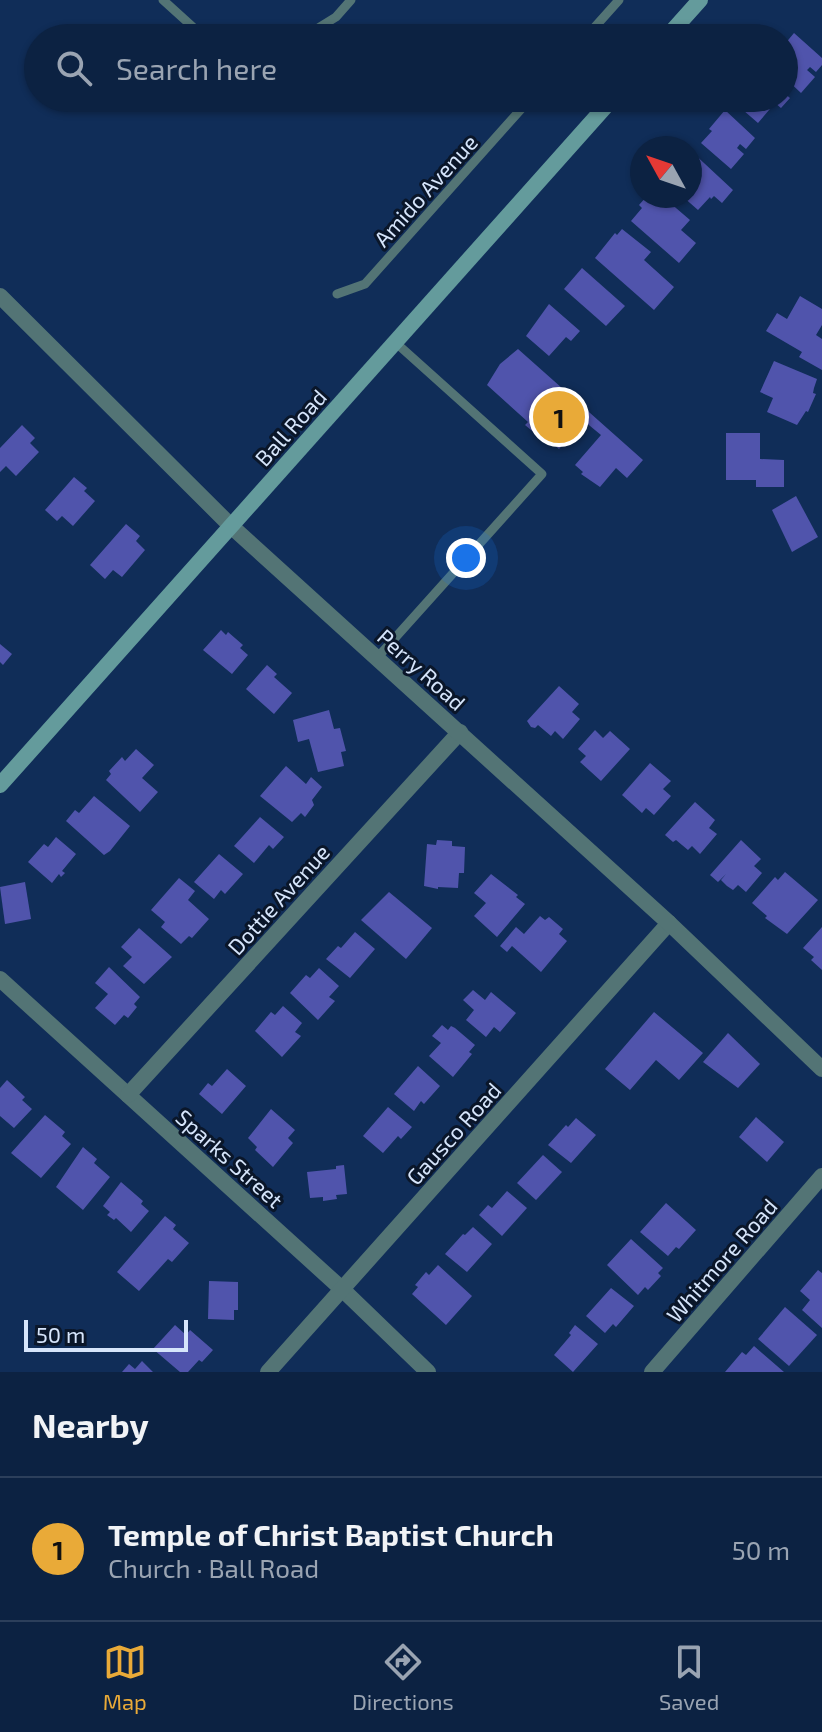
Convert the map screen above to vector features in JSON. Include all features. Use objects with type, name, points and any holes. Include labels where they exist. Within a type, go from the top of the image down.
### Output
[{"type":"main road","points":[[679,24],[700,0]]},
{"type":"main road","name":"Ball Road","points":[[0,785],[600,112]]},
{"type":"street","name":"Perry Road","points":[[0,296],[231,526],[669,923],[822,1069]]},
{"type":"street","name":"Dottie Avenue","points":[[128,1095],[460,732]]},
{"type":"street","name":"Gausco Road","points":[[268,1372],[669,923]]},
{"type":"street","name":"Sparks Street","points":[[0,979],[343,1290],[428,1372]]},
{"type":"street","name":"Whitmore Road","points":[[652,1372],[822,1176]]},
{"type":"lane","points":[[163,0],[190,24]]},
{"type":"lane","points":[[325,24],[336,17],[351,0]]},
{"type":"lane","points":[[598,24],[619,0]]},
{"type":"lane","name":"Amido Avenue","points":[[337,294],[365,284],[519,112]]},
{"type":"lane","points":[[377,658],[542,474],[395,342]]},
{"type":"building","points":[[798,37],[822,58],[822,65],[816,72],[810,67],[807,70],[815,77],[801,93],[798,90]]},
{"type":"building","points":[[723,112],[727,112],[755,138],[746,149],[740,144],[737,148],[744,154],[731,169],[702,144],[712,131],[709,129]]},
{"type":"building","points":[[745,112],[767,112],[758,123]]},
{"type":"building","points":[[702,161],[733,190],[722,203],[714,196],[702,206]]},
{"type":"building","points":[[642,208],[676,208],[690,220],[681,230],[696,243],[679,263],[631,221]]},
{"type":"building","points":[[622,229],[651,252],[644,260],[674,287],[654,310],[595,258]]},
{"type":"building","points":[[582,268],[625,306],[606,326],[564,289]]},
{"type":"building","points":[[800,296],[822,309],[822,325],[816,335],[822,339],[822,370],[799,357],[802,352],[766,331],[777,313],[787,319]]},
{"type":"building","points":[[549,304],[580,331],[571,341],[566,337],[549,356],[526,336]]},
{"type":"building","points":[[518,349],[643,460],[627,478],[616,468],[600,487],[581,474],[583,472],[575,465],[601,435],[584,421],[559,449],[540,432],[537,435],[525,425],[528,422],[487,385],[500,364]]},
{"type":"building","points":[[774,361],[817,379],[813,393],[816,394],[808,412],[797,425],[767,412],[773,398],[760,392]]},
{"type":"building","points":[[22,425],[35,438],[30,443],[39,452],[16,476],[6,466],[0,472],[0,448]]},
{"type":"building","points":[[726,433],[760,433],[760,459],[784,460],[784,487],[756,487],[756,480],[726,480]]},
{"type":"building","points":[[74,477],[87,488],[84,491],[95,501],[73,526],[62,516],[57,521],[45,510]]},
{"type":"building","points":[[796,496],[818,537],[792,552],[772,510]]},
{"type":"building","points":[[126,524],[140,536],[136,541],[145,550],[122,577],[113,570],[105,579],[90,565]]},
{"type":"building","points":[[221,630],[243,645],[240,648],[248,655],[232,674],[203,650]]},
{"type":"building","points":[[0,644],[12,654],[3,665],[0,662]]},
{"type":"building","points":[[267,665],[277,674],[274,677],[292,693],[274,714],[246,689]]},
{"type":"building","points":[[559,686],[579,704],[572,712],[580,719],[563,739],[555,731],[551,736],[538,725],[531,727],[527,721]]},
{"type":"building","points":[[329,710],[334,729],[340,728],[346,751],[341,752],[344,766],[318,772],[309,739],[298,742],[293,720]]},
{"type":"building","points":[[595,730],[603,738],[610,731],[630,749],[601,781],[580,762],[586,756],[578,749]]},
{"type":"building","points":[[136,749],[154,765],[142,778],[158,792],[140,812],[106,780],[111,774],[109,771],[122,757],[125,761]]},
{"type":"building","points":[[650,763],[671,781],[663,789],[671,796],[654,815],[646,808],[642,813],[622,795]]},
{"type":"building","points":[[286,766],[306,784],[311,777],[322,787],[305,817],[301,813],[292,822],[260,796]]},
{"type":"building","points":[[94,796],[130,826],[104,855],[66,821],[75,810],[79,813]]},
{"type":"building","points":[[695,802],[715,820],[709,828],[717,834],[700,854],[692,846],[688,850],[665,835]]},
{"type":"building","points":[[260,817],[284,837],[273,849],[269,845],[254,863],[234,846]]},
{"type":"building","points":[[56,837],[76,854],[62,871],[65,873],[61,877],[59,874],[52,883],[28,862],[44,844],[48,847]]},
{"type":"building","points":[[437,840],[452,841],[452,846],[465,847],[464,873],[459,873],[458,888],[424,886],[427,844],[436,845]]},
{"type":"building","points":[[741,840],[761,859],[754,866],[762,873],[746,892],[738,885],[733,890],[727,886],[721,880],[726,874],[718,882],[710,875]]},
{"type":"building","points":[[219,854],[243,874],[225,894],[221,890],[214,899],[194,882]]},
{"type":"building","points":[[785,872],[818,900],[787,934],[765,918],[767,916],[752,903],[775,877],[778,880]]},
{"type":"building","points":[[491,874],[525,904],[497,937],[474,916],[486,903],[474,893]]},
{"type":"building","points":[[179,878],[195,891],[188,900],[209,919],[192,938],[189,936],[181,944],[161,927],[165,922],[151,910]]},
{"type":"building","points":[[25,882],[31,919],[5,924],[0,887]]},
{"type":"building","points":[[389,892],[432,928],[406,959],[361,920]]},
{"type":"building","points":[[540,916],[545,920],[549,917],[563,929],[559,934],[567,941],[541,972],[512,946],[507,952],[500,946],[516,927],[524,934]]},
{"type":"building","points":[[822,927],[822,970],[811,960],[814,957],[803,948]]},
{"type":"building","points":[[139,928],[172,957],[144,984],[123,966],[132,957],[121,947]]},
{"type":"building","points":[[355,932],[375,949],[350,978],[326,959]]},
{"type":"building","points":[[109,967],[140,997],[128,1018],[124,1015],[115,1025],[95,1008],[108,994],[95,983]]},
{"type":"building","points":[[319,968],[339,986],[329,997],[335,1001],[318,1020],[290,993],[306,975],[310,978]]},
{"type":"building","points":[[473,990],[485,1000],[491,992],[516,1013],[500,1032],[494,1027],[486,1037],[466,1020],[474,1010],[463,1000]]},
{"type":"building","points":[[283,1006],[302,1023],[295,1032],[301,1036],[282,1057],[255,1031],[271,1012],[275,1015]]},
{"type":"building","points":[[654,1012],[703,1053],[679,1080],[656,1060],[630,1090],[605,1069]]},
{"type":"building","points":[[442,1025],[448,1030],[451,1026],[455,1028],[475,1045],[469,1052],[472,1054],[453,1077],[429,1056],[441,1043],[432,1036]]},
{"type":"building","points":[[728,1033],[760,1064],[738,1088],[703,1062]]},
{"type":"building","points":[[418,1066],[440,1086],[414,1111],[394,1094]]},
{"type":"building","points":[[227,1069],[246,1086],[222,1114],[199,1094],[208,1083],[212,1086]]},
{"type":"building","points":[[7,1080],[25,1097],[22,1100],[32,1109],[14,1128],[0,1116],[0,1088]]},
{"type":"building","points":[[388,1107],[412,1127],[401,1139],[398,1136],[383,1153],[363,1136]]},
{"type":"building","points":[[271,1109],[295,1130],[288,1138],[293,1143],[273,1167],[255,1150],[257,1147],[248,1138]]},
{"type":"building","points":[[45,1115],[65,1132],[62,1136],[71,1144],[41,1178],[11,1153]]},
{"type":"building","points":[[756,1117],[784,1142],[767,1162],[739,1137]]},
{"type":"building","points":[[576,1118],[596,1135],[571,1163],[548,1145]]},
{"type":"building","points":[[83,1147],[97,1159],[94,1163],[110,1177],[83,1210],[56,1187]]},
{"type":"building","points":[[543,1155],[562,1172],[536,1200],[517,1183]]},
{"type":"building","points":[[344,1165],[347,1194],[323,1201],[323,1197],[310,1198],[307,1172],[336,1169],[336,1166]]},
{"type":"building","points":[[121,1182],[143,1201],[141,1204],[149,1211],[131,1232],[116,1218],[114,1220],[107,1215],[110,1212],[103,1206]]},
{"type":"building","points":[[507,1191],[527,1208],[502,1236],[479,1215],[488,1205],[492,1208]]},
{"type":"building","points":[[666,1203],[696,1230],[668,1256],[640,1232]]},
{"type":"building","points":[[165,1216],[176,1225],[173,1229],[189,1243],[172,1262],[168,1259],[139,1291],[117,1272]]},
{"type":"building","points":[[473,1227],[492,1244],[467,1272],[445,1254]]},
{"type":"building","points":[[631,1239],[663,1268],[658,1273],[661,1276],[648,1290],[645,1287],[638,1295],[607,1265]]},
{"type":"building","points":[[438,1265],[472,1296],[446,1325],[412,1294],[426,1272],[429,1275]]},
{"type":"building","points":[[818,1270],[822,1273],[822,1328],[802,1310],[810,1300],[800,1291]]},
{"type":"building","points":[[209,1281],[238,1282],[238,1310],[234,1310],[234,1320],[208,1319]]},
{"type":"building","points":[[611,1288],[634,1306],[616,1327],[613,1324],[605,1333],[586,1316]]},
{"type":"building","points":[[785,1307],[817,1335],[789,1366],[758,1339]]},
{"type":"building","points":[[175,1325],[186,1335],[190,1330],[213,1350],[188,1372],[180,1372],[153,1349]]},
{"type":"building","points":[[575,1325],[598,1344],[573,1372],[554,1355],[571,1335],[569,1333]]},
{"type":"building","points":[[754,1346],[784,1372],[725,1372],[742,1352],[746,1355]]},
{"type":"building","points":[[142,1361],[153,1372],[122,1372],[129,1364],[135,1369]]},
{"type":"place","name":"Temple of Christ Baptist Church","points":[[559,417]]}]
